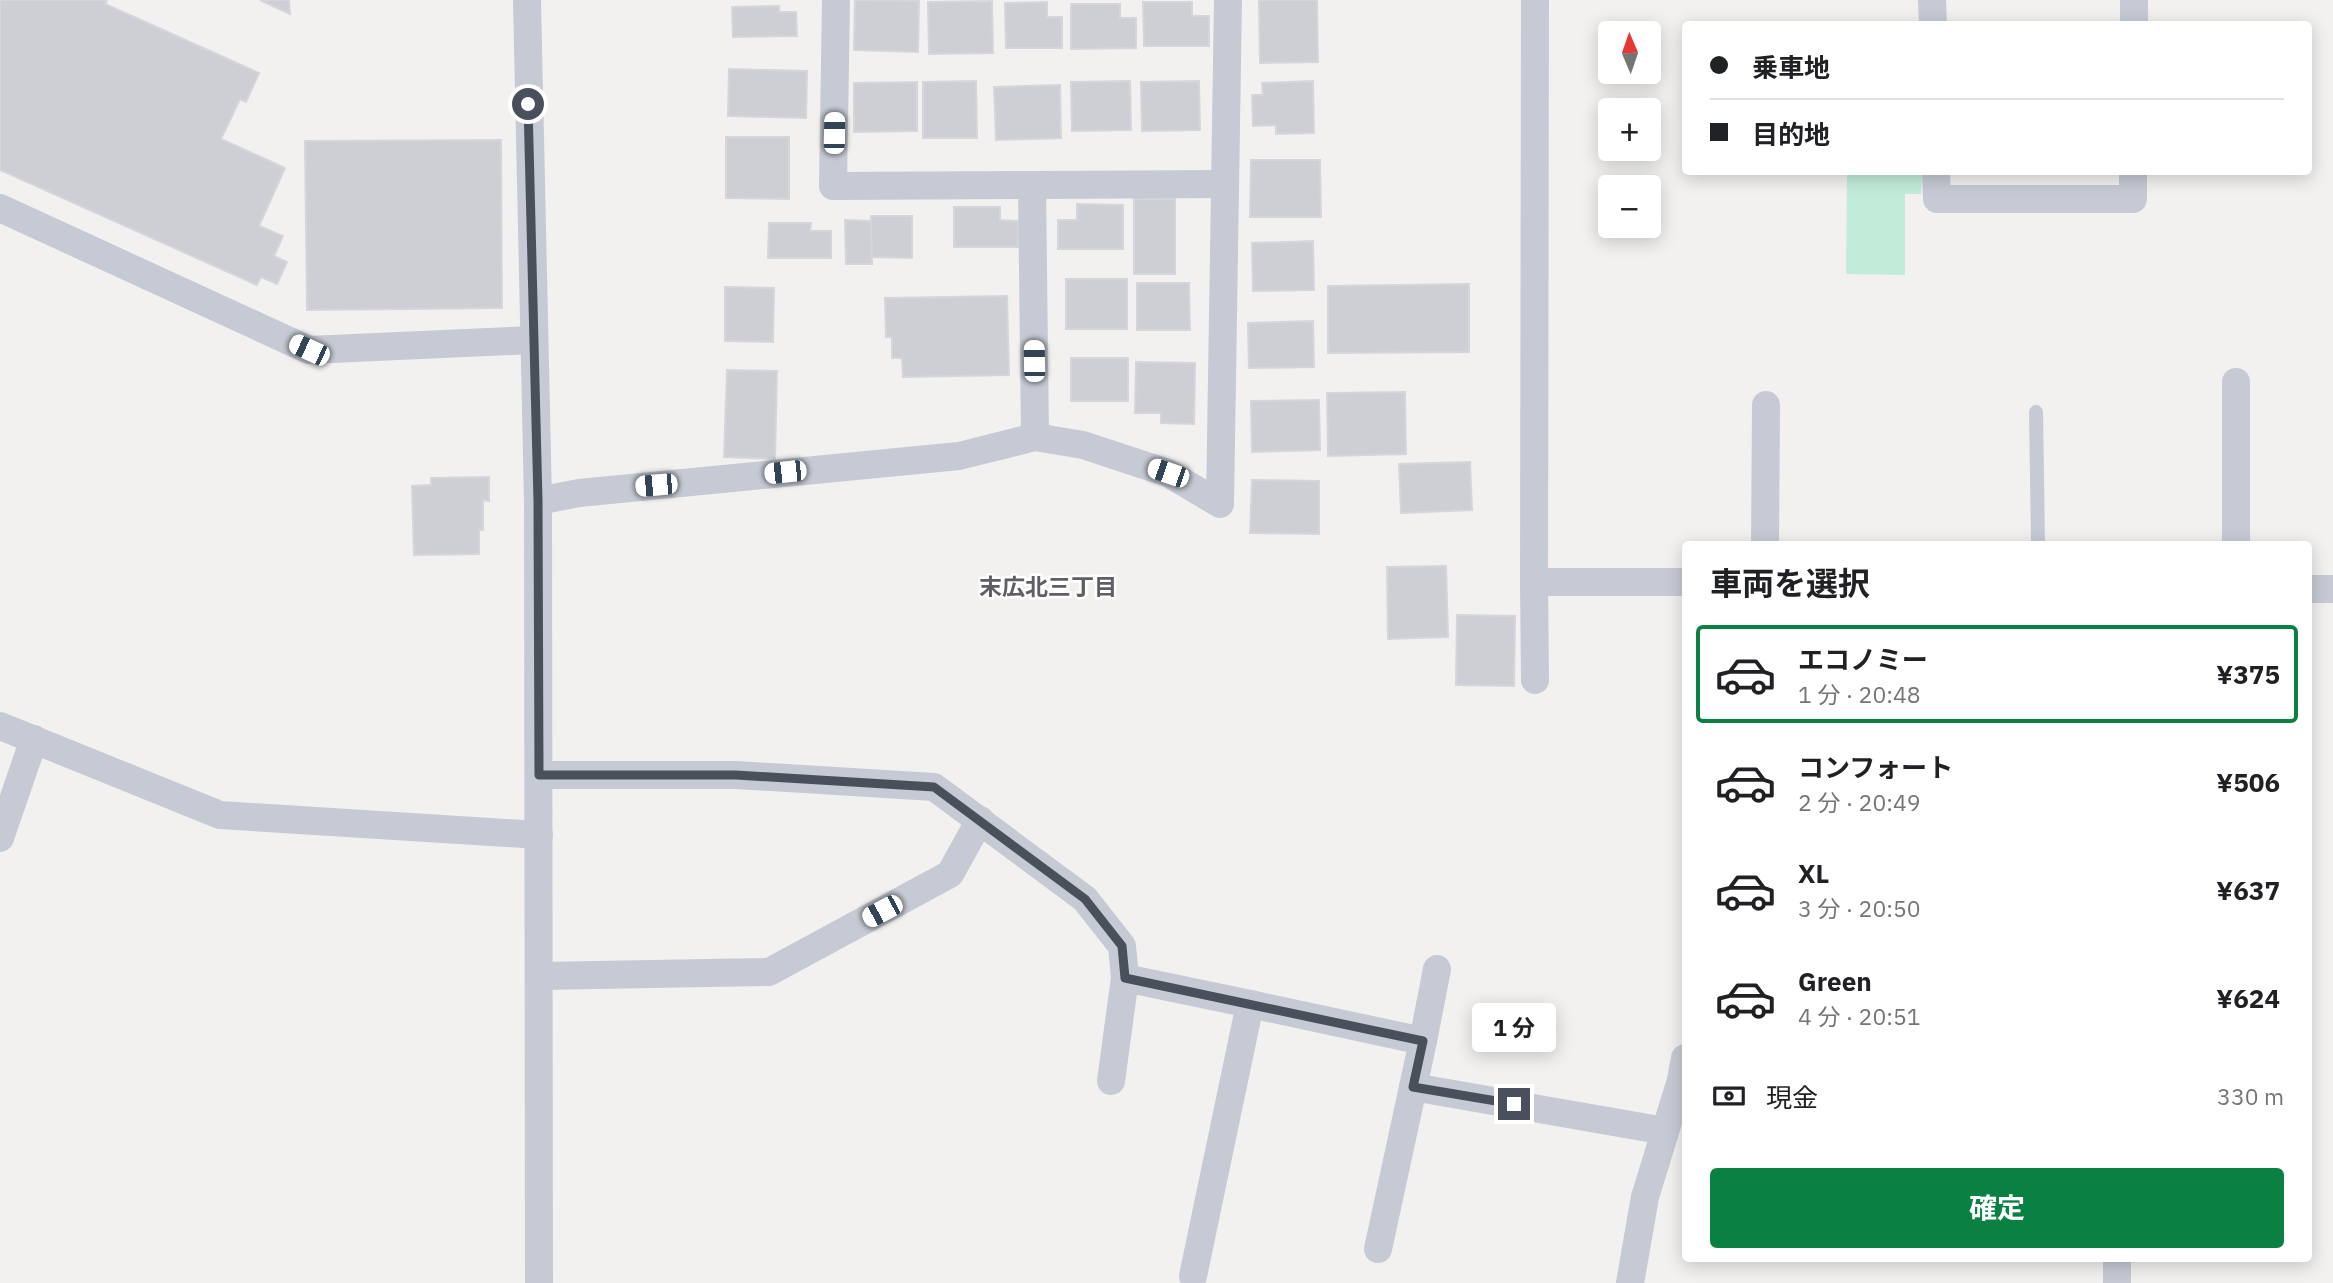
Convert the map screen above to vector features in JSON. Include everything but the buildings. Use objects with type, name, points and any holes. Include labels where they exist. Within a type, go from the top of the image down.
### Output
[{"type":"street","points":[[527,0],[538,501],[539,1283]]},
{"type":"street","points":[[836,0],[832,186],[1225,184]]},
{"type":"street","points":[[538,501],[579,493],[959,456],[1035,437],[1083,444],[1168,473],[1220,504],[1228,0]]},
{"type":"street","points":[[1535,0],[1535,680]]},
{"type":"street","points":[[1932,0],[1933,21]]},
{"type":"street","points":[[2134,0],[2134,21]]},
{"type":"street","points":[[1936,175],[1937,200],[2133,199],[2133,175]]},
{"type":"street","points":[[1032,185],[1035,437]]},
{"type":"street","points":[[0,208],[309,350],[533,340]]},
{"type":"street","points":[[2236,382],[2236,541]]},
{"type":"street","points":[[1765,541],[1766,405]]},
{"type":"street","points":[[1534,582],[1682,582]]},
{"type":"street","points":[[2312,589],[2333,589]]},
{"type":"street","points":[[0,726],[220,815],[539,835]]},
{"type":"street","points":[[0,838],[34,739]]},
{"type":"street","points":[[539,775],[736,775],[934,787],[1085,899],[1122,946],[1125,978],[1111,1081]]},
{"type":"street","points":[[540,976],[769,972],[950,874],[980,820]]},
{"type":"street","points":[[1378,1249],[1437,969]]},
{"type":"street","points":[[1125,978],[1423,1041]]},
{"type":"street","points":[[1193,1276],[1250,1004]]},
{"type":"street","points":[[1630,1283],[1645,1197],[1682,1069]]},
{"type":"street","points":[[1413,1087],[1665,1131]]},
{"type":"street","points":[[2117,1262],[2117,1283]]},
{"type":"lane","points":[[2036,412],[2038,541]]},
{"type":"green space","points":[[1847,175],[1922,175],[1921,194],[1905,194],[1905,275],[1846,274]]},
{"type":"district","name":"末広北三丁目","points":[[1048,586]]},
{"type":"route","points":[[528,104],[538,501],[539,775],[736,775],[934,787],[1085,899],[1122,946],[1125,978],[1423,1041],[1413,1087],[1514,1104]]}]
